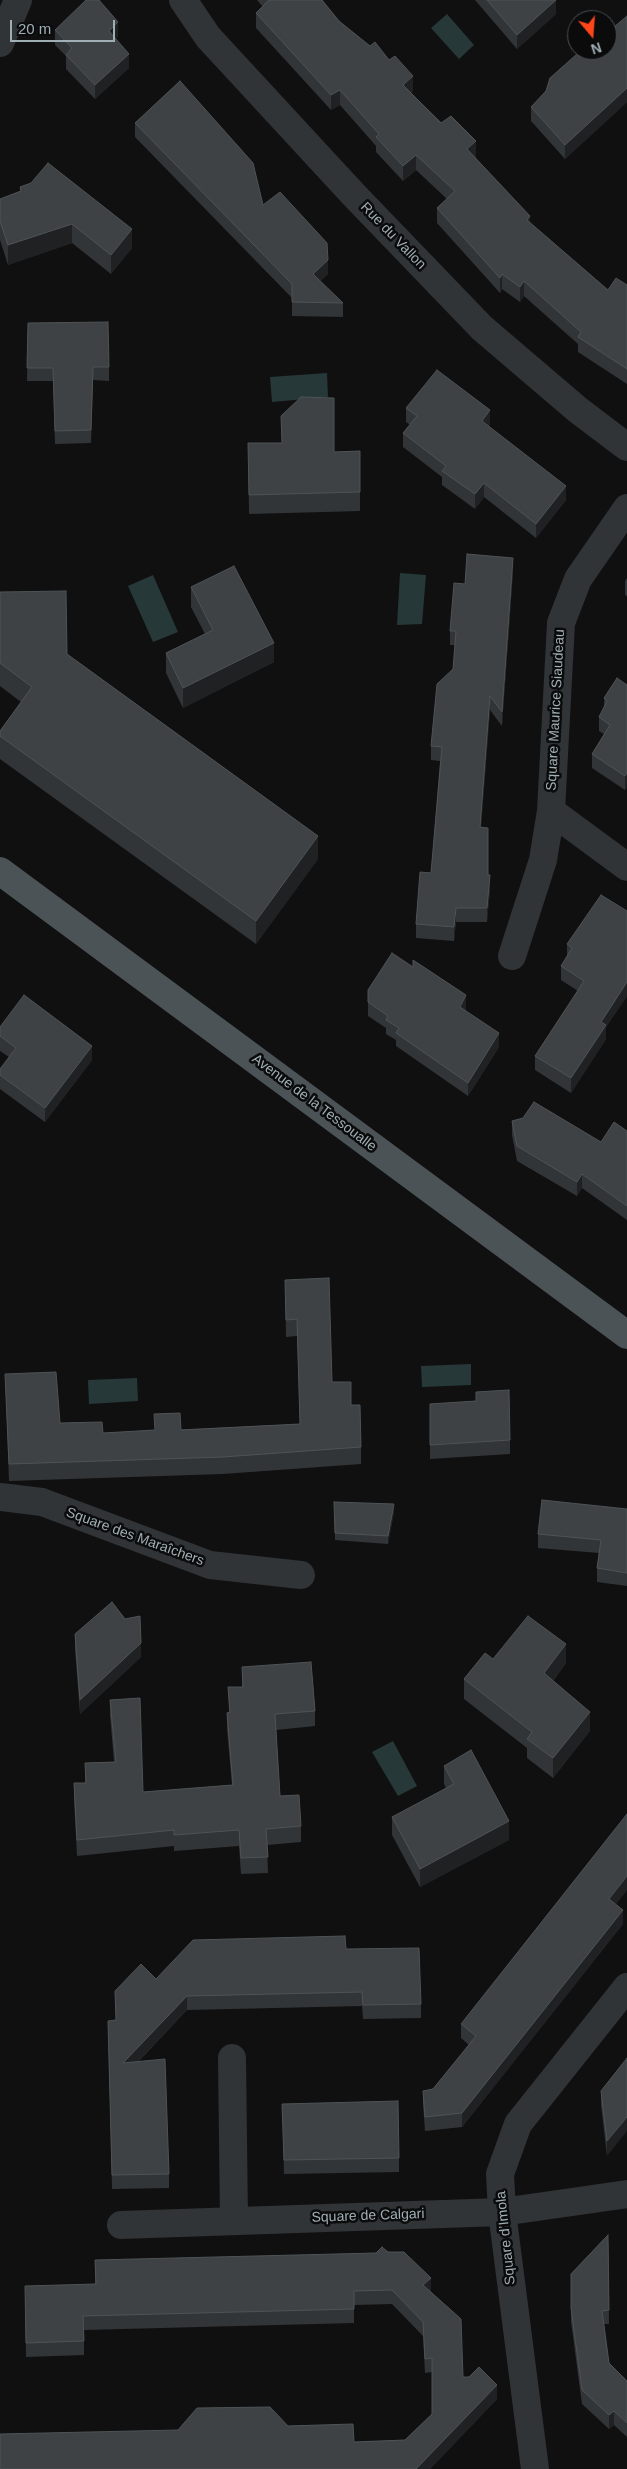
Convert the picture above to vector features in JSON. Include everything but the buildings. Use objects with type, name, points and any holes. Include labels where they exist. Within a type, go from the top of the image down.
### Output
[{"type":"main road","name":"Avenue de la Tessoualle","points":[[0,871],[627,1335]]},
{"type":"street","points":[[0,43],[18,0]]},
{"type":"street","name":"Rue du Vallon","points":[[183,0],[208,37],[353,194],[482,328],[578,410],[627,447]]},
{"type":"street","name":"Square Maurice Siaudeau","points":[[512,956],[543,860],[551,811],[561,623],[578,579],[627,508]]},
{"type":"street","name":"Square Maurice Siaudeau","points":[[551,811],[627,867]]},
{"type":"street","name":"Square des Maraîchers","points":[[0,1498],[42,1502],[210,1565],[302,1574]]},
{"type":"street","name":"Square d’Imola","points":[[535,2469],[502,2212],[500,2174],[518,2124],[627,1987]]},
{"type":"street","points":[[232,2058],[234,2221]]},
{"type":"street","name":"Square de Calgari","points":[[121,2225],[502,2212],[627,2194]]},
{"type":"shaded area","points":[[447,14],[474,45],[459,59],[431,28]]},
{"type":"shaded area","points":[[327,373],[328,397],[272,402],[270,377]]},
{"type":"shaded area","points":[[400,573],[426,575],[422,624],[397,625]]},
{"type":"shaded area","points":[[153,575],[178,632],[153,642],[128,586]]},
{"type":"shaded area","points":[[471,1364],[471,1385],[422,1387],[421,1366]]},
{"type":"shaded area","points":[[137,1378],[138,1401],[89,1404],[88,1380]]},
{"type":"shaded area","points":[[393,1741],[417,1786],[398,1796],[372,1752]]}]
